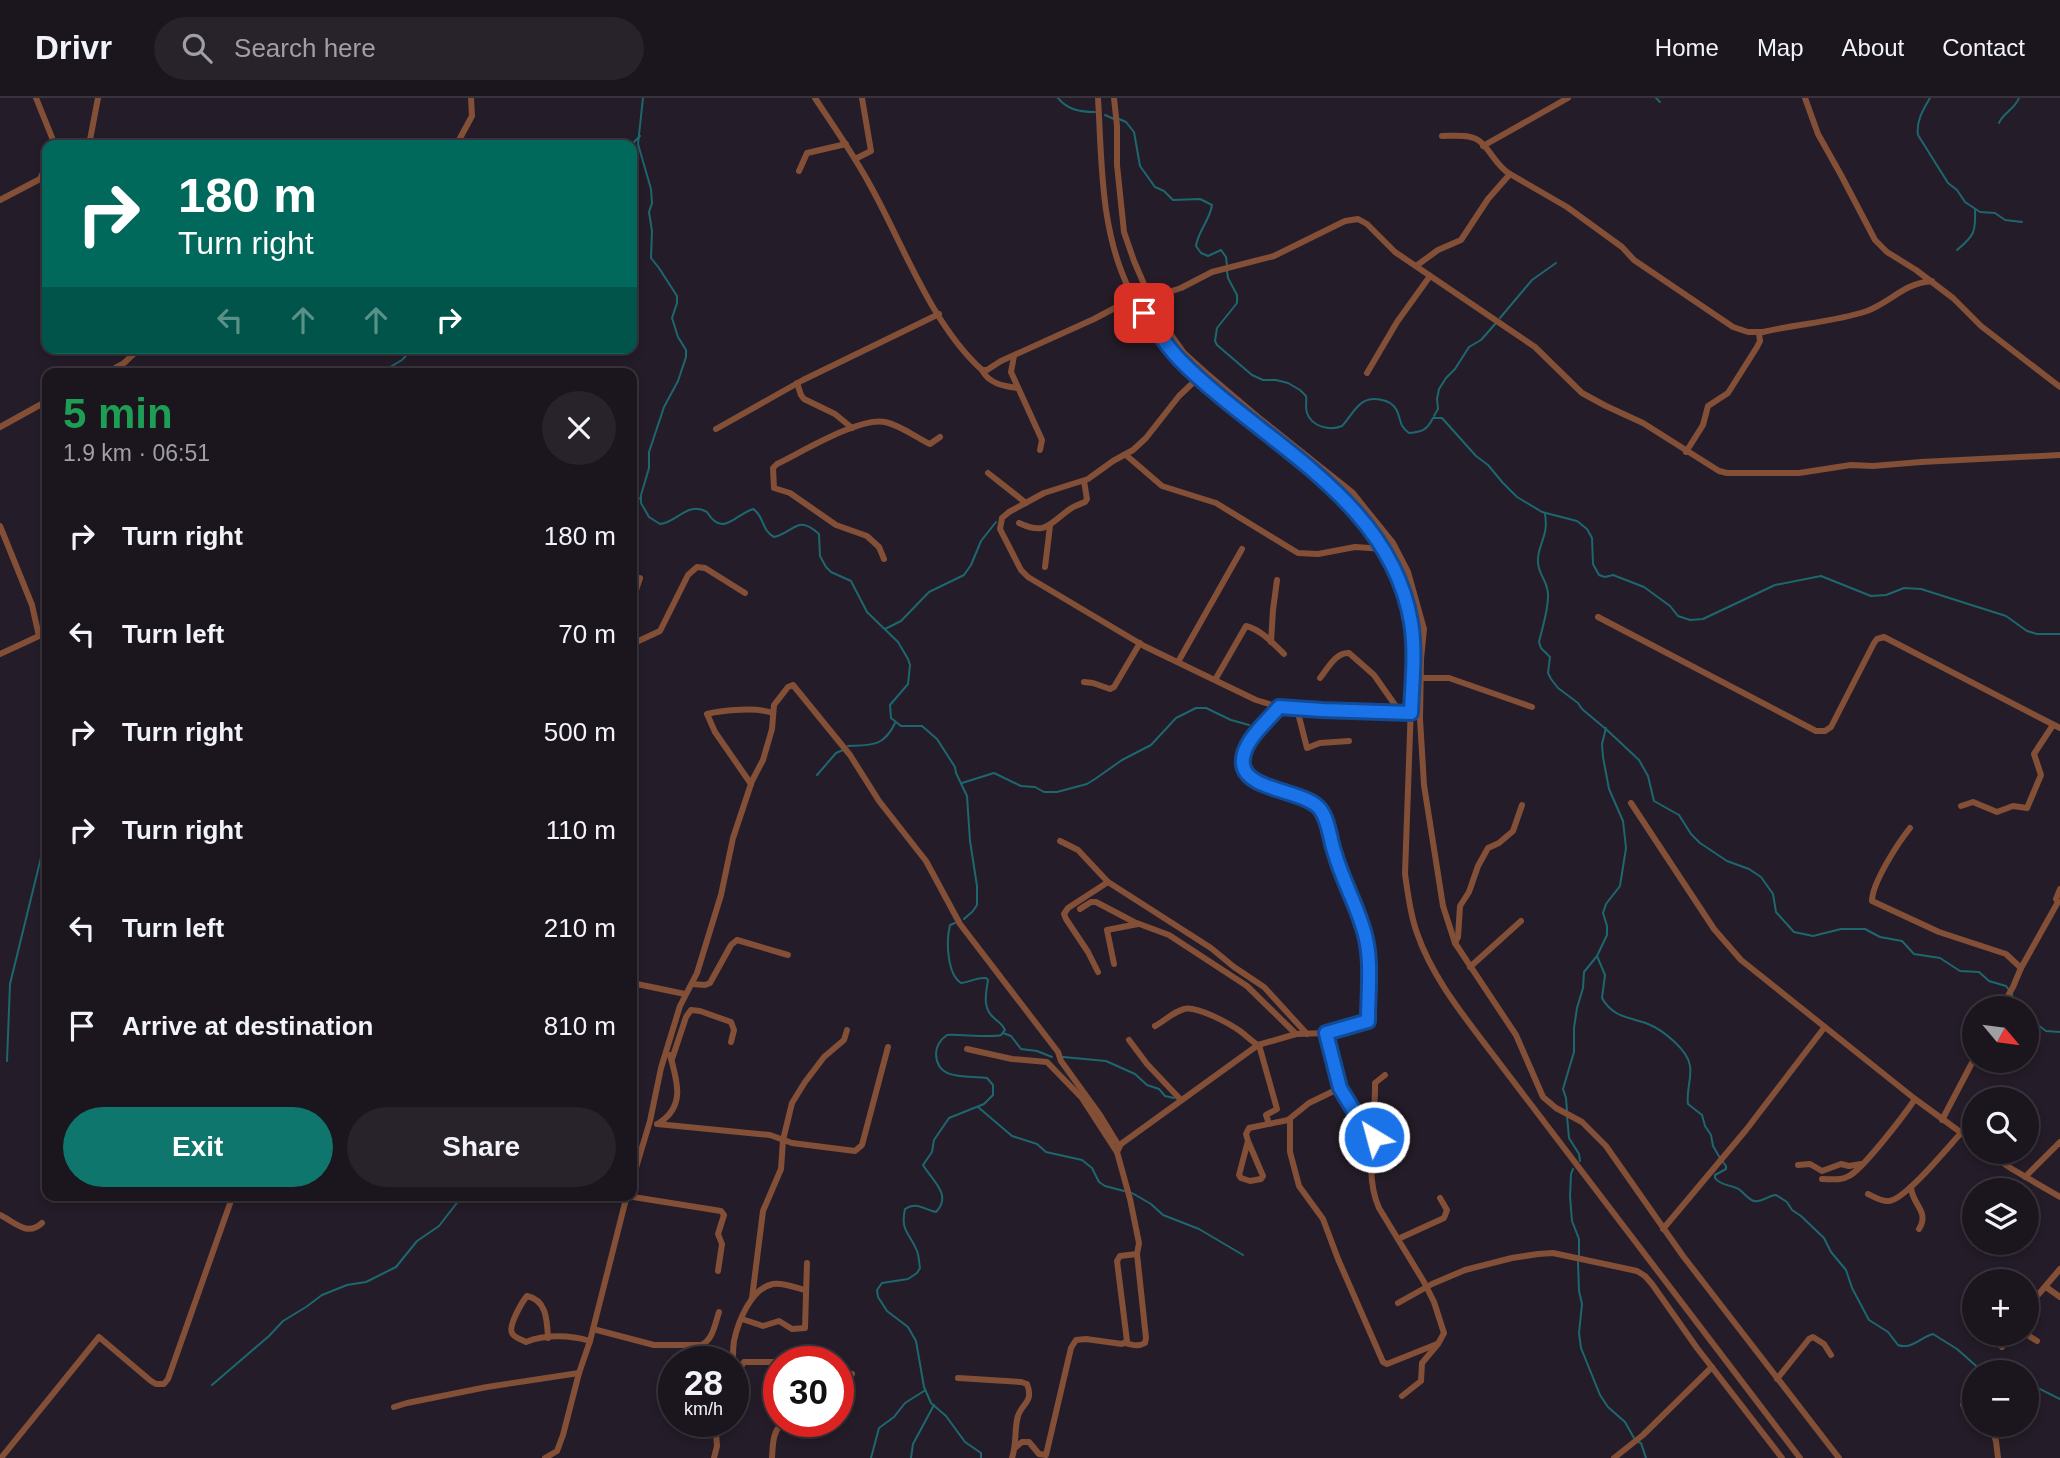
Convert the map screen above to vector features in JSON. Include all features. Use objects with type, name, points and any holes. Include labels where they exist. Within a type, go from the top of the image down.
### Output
[{"type":"street","points":[[36,98],[53,140]]},
{"type":"street","points":[[90,140],[98,98]]},
{"type":"street","points":[[459,140],[472,116],[471,98]]},
{"type":"street","points":[[815,98],[871,186],[914,272],[953,336],[985,375],[999,385],[1018,388]]},
{"type":"street","points":[[855,159],[871,150],[862,98]]},
{"type":"street","points":[[1098,98],[1106,214],[1116,255],[1134,297],[1167,346],[1199,377],[1327,483],[1357,514],[1384,549],[1404,592],[1411,622],[1413,648],[1405,874],[1413,920],[1428,960],[1491,1052],[1800,1458]]},
{"type":"street","points":[[1114,98],[1123,223],[1133,261],[1164,325],[1184,353],[1258,417],[1345,485],[1376,519],[1402,557],[1422,619],[1424,638],[1421,740],[1424,785],[1446,917],[1455,943],[1516,1035],[1544,1097],[1552,1106],[1582,1122],[1615,1159],[1663,1228],[1839,1458]]},
{"type":"street","points":[[1483,146],[1568,98]]},
{"type":"street","points":[[1805,98],[1818,134],[1875,240],[1887,252],[1932,281],[1981,326],[2060,387]]},
{"type":"street","points":[[1443,136],[1473,138],[1510,174],[1571,210],[1622,247],[1634,260],[1734,327],[1748,332],[1759,333],[1860,313],[1914,284],[1932,281]]},
{"type":"street","points":[[799,171],[807,153],[846,144]]},
{"type":"street","points":[[1416,266],[1438,250],[1461,240],[1488,199],[1510,174]]},
{"type":"street","points":[[0,200],[40,179],[42,175]]},
{"type":"street","points":[[982,370],[1094,319],[1134,297],[1181,288],[1212,272],[1274,256],[1351,219],[1361,219],[1390,248],[1535,347],[1583,393],[1643,423],[1686,452],[1723,472],[1784,474],[1852,465],[2060,455]]},
{"type":"street","points":[[1367,373],[1396,323],[1430,276]]},
{"type":"street","points":[[716,429],[797,383],[939,314]]},
{"type":"street","points":[[1686,452],[1703,425],[1709,406],[1728,393],[1752,356],[1759,343],[1759,333]]},
{"type":"street","points":[[115,368],[131,354]]},
{"type":"street","points":[[1014,356],[1010,372],[1042,440],[1040,450]]},
{"type":"street","points":[[1199,377],[1174,402],[1146,438],[1126,454],[1084,481],[1044,492],[1004,514],[999,525],[1021,570],[1028,577],[1140,643],[1256,700],[1297,709],[1411,713]]},
{"type":"street","points":[[797,383],[804,399],[835,414],[852,428]]},
{"type":"street","points":[[0,427],[42,404]]},
{"type":"street","points":[[884,559],[879,547],[867,536],[836,525],[790,493],[777,490],[773,484],[773,468],[852,428],[878,421],[897,426],[930,444],[940,437]]},
{"type":"street","points":[[1126,454],[1162,486],[1213,502],[1298,553],[1318,554],[1355,547],[1384,549]]},
{"type":"street","points":[[988,473],[1026,503]]},
{"type":"street","points":[[1019,523],[1034,529],[1050,526],[1068,510],[1085,502],[1087,499],[1084,481]]},
{"type":"street","points":[[0,526],[32,605],[39,636]]},
{"type":"street","points":[[1045,567],[1050,526]]},
{"type":"street","points":[[1178,662],[1242,549]]},
{"type":"street","points":[[637,641],[660,631],[688,575],[697,567],[705,568],[745,593]]},
{"type":"street","points":[[637,587],[640,578]]},
{"type":"street","points":[[1271,642],[1277,580]]},
{"type":"street","points":[[1598,617],[1816,731],[1825,731],[1831,727],[1874,643],[1884,637],[2056,727],[2034,754],[2041,775],[2027,808],[2013,806],[1997,813],[1973,802],[1961,806]]},
{"type":"street","points":[[1215,680],[1244,627],[1250,626],[1284,654]]},
{"type":"street","points":[[0,654],[42,634]]},
{"type":"street","points":[[1084,682],[1110,689],[1114,687],[1140,643]]},
{"type":"street","points":[[1320,678],[1338,656],[1349,653],[1374,674],[1400,712]]},
{"type":"street","points":[[1421,678],[1449,678],[1532,706]]},
{"type":"street","points":[[637,1168],[654,1122],[660,1076],[668,1047],[722,895],[733,838],[751,784],[763,760],[772,729],[775,701],[793,685],[850,755],[886,810],[926,861],[960,924],[1058,1052],[1100,1115],[1118,1149],[1139,1243],[1137,1254],[1146,1338],[1141,1345],[1076,1340],[1055,1412],[1047,1456],[1040,1454],[1029,1442],[1022,1442],[1016,1447]]},
{"type":"street","points":[[1118,1149],[1259,1045],[1296,1034],[1326,1033],[1368,1021],[1367,945],[1319,807],[1258,782],[1245,770],[1243,764],[1247,748],[1279,707]]},
{"type":"street","points":[[1297,709],[1307,748],[1320,743],[1349,741]]},
{"type":"street","points":[[751,784],[715,732],[707,715],[758,710],[773,713]]},
{"type":"street","points":[[1630,803],[1729,948],[1767,983],[1961,1133],[1911,1187],[1892,1200],[1881,1200],[1868,1194]]},
{"type":"street","points":[[1455,943],[1458,937],[1460,906],[1469,892],[1478,866],[1485,852],[1513,831],[1522,805]]},
{"type":"street","points":[[1910,828],[1886,864],[1872,894],[1872,901],[1939,932],[2000,951],[2012,958],[2021,968]]},
{"type":"street","points":[[1060,841],[1078,850],[1108,881],[1212,948],[1264,987],[1307,1034]]},
{"type":"street","points":[[1098,972],[1064,914],[1068,908],[1108,881]]},
{"type":"street","points":[[2008,996],[2059,902],[2056,899],[2060,889]]},
{"type":"street","points":[[1080,909],[1096,902],[1139,924],[1166,933],[1247,986],[1296,1034]]},
{"type":"street","points":[[1446,917],[1452,915],[1459,919]]},
{"type":"street","points":[[1470,967],[1521,921]]},
{"type":"street","points":[[1114,964],[1107,930],[1139,924]]},
{"type":"street","points":[[692,984],[705,985],[712,981],[735,941],[744,941],[788,956]]},
{"type":"street","points":[[637,984],[685,994]]},
{"type":"street","points":[[1156,1026],[1175,1013],[1196,1008],[1240,1031],[1259,1045],[1277,1109],[1266,1115],[1269,1124]]},
{"type":"street","points":[[672,1059],[686,1017],[691,1010],[699,1010],[731,1022],[734,1030],[731,1042]]},
{"type":"street","points":[[1663,1228],[1746,1130],[1824,1028]]},
{"type":"street","points":[[734,1346],[736,1334],[752,1298],[763,1211],[781,1169],[783,1140],[795,1098],[824,1057],[844,1040],[847,1030]]},
{"type":"street","points":[[1326,1033],[1340,1088],[1374,1137]]},
{"type":"street","points":[[1129,1040],[1147,1065],[1181,1100]]},
{"type":"street","points":[[654,1122],[668,1117],[675,1105],[677,1085],[668,1047]]},
{"type":"street","points":[[654,1122],[742,1134],[770,1135],[783,1140],[858,1150],[862,1144],[888,1047]]},
{"type":"street","points":[[967,1049],[1012,1059],[1047,1062],[1078,1094],[1118,1149]]},
{"type":"street","points":[[1942,1119],[1967,1073]]},
{"type":"street","points":[[1385,1075],[1375,1083],[1371,1167],[1374,1195],[1379,1208],[1427,1287],[1443,1326],[1443,1335],[1438,1344],[1422,1363],[1421,1381],[1402,1396]]},
{"type":"street","points":[[1248,1141],[1239,1175],[1253,1181],[1263,1176],[1248,1141],[1246,1134],[1249,1128],[1290,1119],[1309,1103],[1340,1088]]},
{"type":"street","points":[[1822,1179],[1845,1178],[1853,1174],[1908,1110],[1914,1099]]},
{"type":"street","points":[[1290,1119],[1290,1152],[1299,1186],[1323,1219],[1383,1362],[1387,1364],[1438,1344]]},
{"type":"street","points":[[2025,1177],[2060,1142]]},
{"type":"street","points":[[1798,1166],[1810,1164],[1822,1171],[1841,1164],[1849,1166],[1863,1163]]},
{"type":"street","points":[[2005,1164],[2060,1197]]},
{"type":"street","points":[[1911,1187],[1911,1195],[1923,1217],[1919,1229]]},
{"type":"street","points":[[637,1198],[721,1211],[724,1215],[718,1234],[722,1244],[718,1271]]},
{"type":"street","points":[[1398,1238],[1444,1218],[1447,1210],[1440,1198]]},
{"type":"street","points":[[1,1458],[99,1337],[150,1381],[164,1384],[231,1201]]},
{"type":"street","points":[[545,1458],[553,1454],[559,1446],[590,1341],[626,1201]]},
{"type":"street","points":[[0,1215],[24,1229],[33,1229],[42,1223]]},
{"type":"street","points":[[1398,1303],[1465,1270],[1538,1254],[1553,1253],[1628,1268],[1645,1276],[1782,1458]]},
{"type":"street","points":[[1125,1343],[1128,1337],[1117,1261],[1120,1256],[1137,1254]]},
{"type":"street","points":[[742,1319],[763,1326],[779,1321],[792,1329],[803,1329],[806,1326],[807,1263]]},
{"type":"street","points":[[2039,1294],[2060,1269]]},
{"type":"street","points":[[752,1298],[773,1284],[806,1290]]},
{"type":"street","points":[[2046,1287],[2060,1297]]},
{"type":"street","points":[[548,1338],[547,1319],[542,1305],[527,1296],[520,1304],[511,1332],[513,1335],[526,1342],[533,1339],[548,1338],[578,1336],[590,1341]]},
{"type":"street","points":[[593,1329],[654,1345],[701,1345],[711,1336],[719,1312]]},
{"type":"street","points":[[1777,1379],[1812,1337],[1820,1341],[1831,1354]]},
{"type":"street","points":[[1614,1458],[1643,1435],[1713,1367]]},
{"type":"street","points":[[394,1408],[487,1387],[579,1373]]},
{"type":"street","points":[[958,1378],[1027,1384],[1028,1401],[1018,1416],[1016,1447],[1012,1458]]},
{"type":"street","points":[[714,1458],[716,1437]]},
{"type":"street","points":[[772,1458],[774,1437]]},
{"type":"street","points":[[1995,1437],[1998,1458]]},
{"type":"waterway","points":[[643,98],[638,144],[651,189],[651,258],[677,296],[672,318],[678,337],[686,350],[686,357],[678,381],[664,407],[649,452],[649,468],[641,503],[649,517],[660,524],[694,509],[707,512],[713,520],[724,524],[753,509],[774,537],[801,525],[806,525],[819,534],[820,556],[826,567],[851,581],[867,612],[898,642],[908,659],[908,684],[890,705],[891,718],[901,726],[922,726],[937,739],[955,767],[967,796],[977,905],[964,919]]},
{"type":"waterway","points":[[1058,98],[1075,110],[1095,112]]},
{"type":"waterway","points":[[1656,98],[1660,102]]},
{"type":"waterway","points":[[1930,98],[1919,120],[1918,135],[1948,183],[1965,202],[1980,212],[1995,213],[2005,220],[2022,222]]},
{"type":"waterway","points":[[1999,123],[2019,98]]},
{"type":"waterway","points":[[1105,115],[1114,119]]},
{"type":"waterway","points":[[1119,119],[1126,122],[1134,132],[1140,166],[1155,187],[1173,200],[1200,199],[1212,205],[1196,246],[1201,253],[1208,256],[1221,250],[1226,257],[1227,266]]},
{"type":"waterway","points":[[636,140],[640,136]]},
{"type":"waterway","points":[[1957,250],[1973,233],[1975,210]]},
{"type":"waterway","points":[[1500,318],[1532,280],[1556,263]]},
{"type":"waterway","points":[[1227,271],[1237,295],[1237,303],[1217,328],[1217,345],[1252,375],[1263,380],[1288,383],[1300,390],[1306,396],[1306,411],[1313,422],[1327,428],[1342,426],[1358,406],[1374,399],[1386,401],[1393,406],[1409,433],[1424,430],[1433,418],[1442,418],[1517,497],[1542,512],[1577,521],[1587,529],[1592,538],[1593,564],[1599,575],[1613,575],[1644,587],[1670,606],[1678,616],[1690,620],[1703,619],[1775,585],[1821,576],[1871,596],[1886,595],[1904,588],[1921,589],[2006,616],[2027,631],[2060,634]]},
{"type":"waterway","points":[[1434,416],[1438,409],[1439,389],[1446,378],[1469,347],[1481,340],[1496,323]]},
{"type":"waterway","points":[[388,368],[408,354]]},
{"type":"waterway","points":[[637,503],[639,498]]},
{"type":"waterway","points":[[1545,514],[1545,529],[1538,562],[1548,600],[1539,642],[1550,657],[1548,673],[1558,688],[1639,760],[1648,776],[1654,801],[1679,815],[1700,843],[1727,861],[1749,869],[1761,877],[1773,894],[1776,912],[1794,932],[1813,936],[1841,929],[1865,929],[1880,937],[1902,941],[1914,954],[1940,958],[1960,971],[1979,972],[1989,981],[2006,986],[2009,990]]},
{"type":"waterway","points":[[885,629],[901,621],[929,592],[964,575],[981,541],[996,522]]},
{"type":"waterway","points":[[962,783],[994,773],[1021,786],[1035,787],[1044,792],[1057,792],[1087,784],[1122,760],[1151,745],[1176,718],[1196,708],[1206,708],[1249,725]]},
{"type":"waterway","points":[[848,746],[870,745],[881,741],[895,723]]},
{"type":"waterway","points":[[1606,728],[1602,744],[1603,757],[1609,789],[1623,821],[1626,848],[1620,886],[1606,904],[1603,913],[1607,935],[1597,956],[1605,975],[1602,998],[1611,1010],[1661,1031],[1685,1054],[1690,1066],[1688,1104],[1702,1115],[1720,1158]]},
{"type":"waterway","points":[[817,775],[836,753],[843,750]]},
{"type":"waterway","points":[[7,1061],[10,984],[42,853]]},
{"type":"waterway","points":[[955,923],[950,925],[948,940],[950,965],[956,979],[961,983],[979,978],[988,980],[988,1010],[1005,1030],[997,1036],[947,1035],[940,1041],[936,1054],[938,1063],[948,1073],[987,1078],[993,1085],[993,1095],[984,1104],[949,1118],[934,1140],[932,1152],[923,1165],[939,1187],[941,1206],[936,1212],[917,1206],[909,1207],[905,1209],[904,1216],[905,1227],[917,1251],[920,1268],[908,1279],[882,1283],[877,1290],[878,1297],[887,1311],[908,1327],[916,1341],[924,1387],[931,1403],[946,1416],[965,1442],[981,1453],[981,1458]]},
{"type":"waterway","points":[[1567,1111],[1563,1089],[1574,1052],[1577,1008],[1584,972],[1597,956]]},
{"type":"waterway","points":[[2039,1026],[2046,1031],[2060,1032]]},
{"type":"waterway","points":[[1003,1033],[1011,1036],[1021,1049],[1052,1057]]},
{"type":"waterway","points":[[1063,1057],[1106,1061],[1135,1074],[1165,1096],[1174,1098]]},
{"type":"waterway","points":[[978,1107],[1012,1136],[1037,1144],[1046,1152],[1082,1160],[1092,1168],[1099,1182],[1124,1191]]},
{"type":"waterway","points":[[1567,1116],[1569,1138],[1579,1154],[1580,1161]]},
{"type":"waterway","points":[[1723,1162],[1726,1169],[1715,1175],[1718,1181],[1737,1188],[1754,1201],[1776,1195],[1787,1202],[1792,1210],[1824,1238],[1831,1252],[1846,1270],[1869,1320],[1888,1332],[1898,1345],[1912,1345],[1933,1334],[1969,1360]]},
{"type":"waterway","points":[[1573,1169],[1570,1196],[1572,1221],[1579,1239],[1579,1257]]},
{"type":"waterway","points":[[1132,1193],[1163,1215],[1199,1229],[1243,1255]]},
{"type":"waterway","points":[[212,1385],[283,1321],[322,1295],[347,1285],[366,1282],[396,1267],[417,1241],[439,1226],[458,1201]]},
{"type":"waterway","points":[[1578,1262],[1582,1304],[1579,1333],[1581,1348],[1600,1395],[1608,1407],[1625,1422],[1634,1438]]},
{"type":"waterway","points":[[2039,1388],[2060,1399]]},
{"type":"waterway","points":[[871,1458],[879,1428],[894,1417],[905,1403],[924,1391]]},
{"type":"waterway","points":[[911,1458],[913,1444],[934,1405]]},
{"type":"waterway","points":[[1638,1442],[1641,1443],[1646,1458]]},
{"type":"route","points":[[1144,313],[1178,358],[1327,483],[1357,514],[1381,543],[1406,599],[1413,639],[1411,713],[1279,707],[1251,740],[1243,764],[1250,776],[1258,782],[1311,802],[1323,812],[1333,849],[1367,945],[1368,1021],[1326,1033],[1340,1088],[1374,1137]]}]
